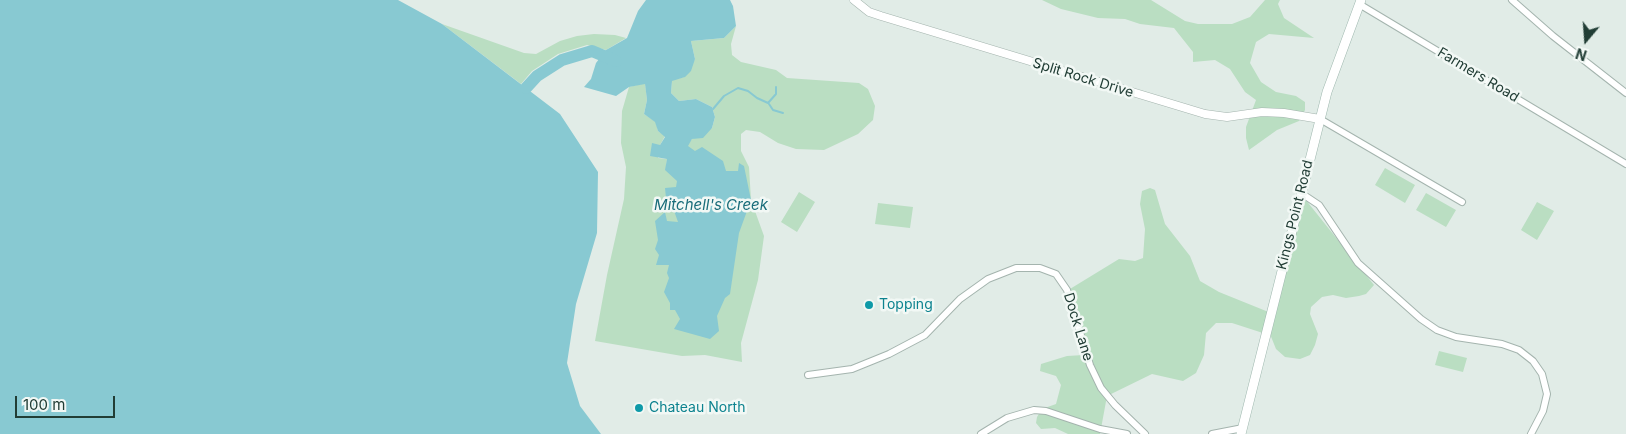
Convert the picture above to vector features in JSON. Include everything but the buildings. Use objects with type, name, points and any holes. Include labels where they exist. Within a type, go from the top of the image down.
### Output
[{"type":"main road","name":"Kings Point Road","points":[[1242,431],[1331,77],[1360,2]]},
{"type":"street","name":"Split Rock Drive","points":[[854,0],[870,12],[881,16],[1205,114],[1227,117],[1262,112],[1284,113],[1320,119]]},
{"type":"street","points":[[1512,0],[1552,36],[1626,93]]},
{"type":"street","name":"Farmers Road","points":[[1360,2],[1626,164]]},
{"type":"street","points":[[1320,119],[1462,202]]},
{"type":"street","points":[[1301,193],[1318,205],[1358,262],[1421,319],[1437,330],[1456,337],[1502,344],[1519,350],[1533,361],[1542,374],[1547,394],[1543,411],[1531,434]]},
{"type":"street","name":"Dock Lane","points":[[808,375],[852,369],[889,354],[925,335],[960,299],[988,279],[1016,268],[1040,268],[1056,274],[1067,290],[1090,365],[1101,388],[1115,405],[1145,434]]},
{"type":"street","points":[[981,434],[1007,418],[1034,410],[1046,411],[1100,429],[1127,434]]},
{"type":"street","points":[[1212,434],[1242,431]]},
{"type":"green space","points":[[1042,0],[1151,0],[1185,21],[1198,24],[1232,24],[1250,17],[1265,0],[1280,0],[1278,4],[1284,18],[1314,38],[1269,34],[1256,42],[1250,63],[1261,82],[1276,92],[1296,96],[1305,102],[1305,110],[1299,121],[1277,130],[1249,150],[1246,127],[1256,100],[1245,92],[1230,69],[1215,60],[1193,62],[1193,52],[1174,28],[1140,24],[1125,19],[1098,18],[1061,9]]},
{"type":"green space","points":[[442,24],[524,53],[536,54],[560,41],[577,36],[594,34],[615,35],[626,38],[606,50],[587,45],[558,54],[532,71],[521,84]]},
{"type":"green space","points":[[736,26],[731,44],[732,55],[741,62],[776,70],[787,78],[859,83],[868,89],[875,106],[873,120],[858,134],[824,150],[796,149],[778,143],[760,132],[746,130],[741,134],[741,151],[749,167],[751,200],[764,236],[758,280],[741,343],[742,362],[705,355],[682,356],[595,341],[624,199],[626,167],[621,143],[622,111],[629,87],[645,83],[647,100],[644,114],[656,122],[658,131],[665,136],[660,145],[658,158],[667,159],[666,169],[692,139],[712,128],[715,117],[712,107],[696,99],[679,101],[671,93],[672,80],[684,77],[695,59],[691,41],[724,38]]},
{"type":"green space","points":[[1385,168],[1415,185],[1405,203],[1375,185]]},
{"type":"green space","points":[[1150,188],[1155,190],[1165,224],[1190,256],[1200,281],[1219,292],[1271,313],[1266,334],[1232,323],[1216,323],[1206,333],[1204,355],[1196,373],[1183,381],[1152,374],[1107,396],[1100,434],[1068,434],[1055,428],[1041,429],[1036,423],[1037,417],[1042,409],[1056,404],[1061,385],[1056,376],[1040,371],[1041,364],[1067,356],[1084,355],[1065,292],[1119,259],[1135,261],[1143,258],[1145,229],[1140,204],[1142,191]]},
{"type":"green space","points":[[799,192],[815,202],[797,232],[781,222]]},
{"type":"green space","points":[[1426,193],[1456,210],[1446,227],[1416,210]]},
{"type":"green space","points":[[1305,199],[1374,285],[1366,294],[1346,298],[1333,295],[1322,297],[1311,307],[1310,314],[1318,334],[1310,355],[1300,359],[1285,357],[1276,349],[1270,334]]},
{"type":"green space","points":[[1537,202],[1554,211],[1537,240],[1521,230]]},
{"type":"green space","points":[[878,203],[913,207],[910,228],[875,224]]},
{"type":"green space","points":[[1439,351],[1467,358],[1463,372],[1435,365]]},
{"type":"water","points":[[0,0],[398,0],[442,24],[560,114],[598,172],[597,233],[576,304],[567,363],[580,406],[601,434],[0,434]]},
{"type":"water","name":"Mitchell's Creek","points":[[646,0],[730,0],[733,6],[736,26],[724,38],[691,41],[695,59],[691,71],[685,77],[672,81],[671,93],[679,101],[696,99],[712,107],[715,117],[712,128],[703,138],[692,139],[688,146],[695,151],[702,147],[723,161],[726,171],[738,171],[739,163],[744,166],[751,200],[739,233],[730,294],[725,298],[717,316],[719,331],[710,339],[674,329],[680,319],[675,310],[670,310],[670,303],[664,292],[669,278],[667,273],[669,265],[656,265],[659,255],[655,249],[658,240],[655,221],[665,212],[667,221],[678,222],[672,205],[666,198],[665,188],[676,187],[677,181],[665,170],[667,159],[650,156],[652,143],[660,145],[665,137],[658,131],[655,122],[644,114],[647,100],[645,84],[629,87],[616,96],[584,87],[591,79],[596,63],[606,50],[627,38],[638,11]]},
{"type":"waterway","name":"Mitchell's Creek","points":[[526,88],[537,76],[562,60],[592,51],[616,61]]},
{"type":"waterway","points":[[713,109],[724,96],[738,88],[748,91],[768,103],[776,94],[776,87]]},
{"type":"waterway","points":[[769,104],[773,110],[783,113]]},
{"type":"place","name":"Topping","points":[[869,305]]},
{"type":"place","name":"Chateau North","points":[[639,408]]}]
